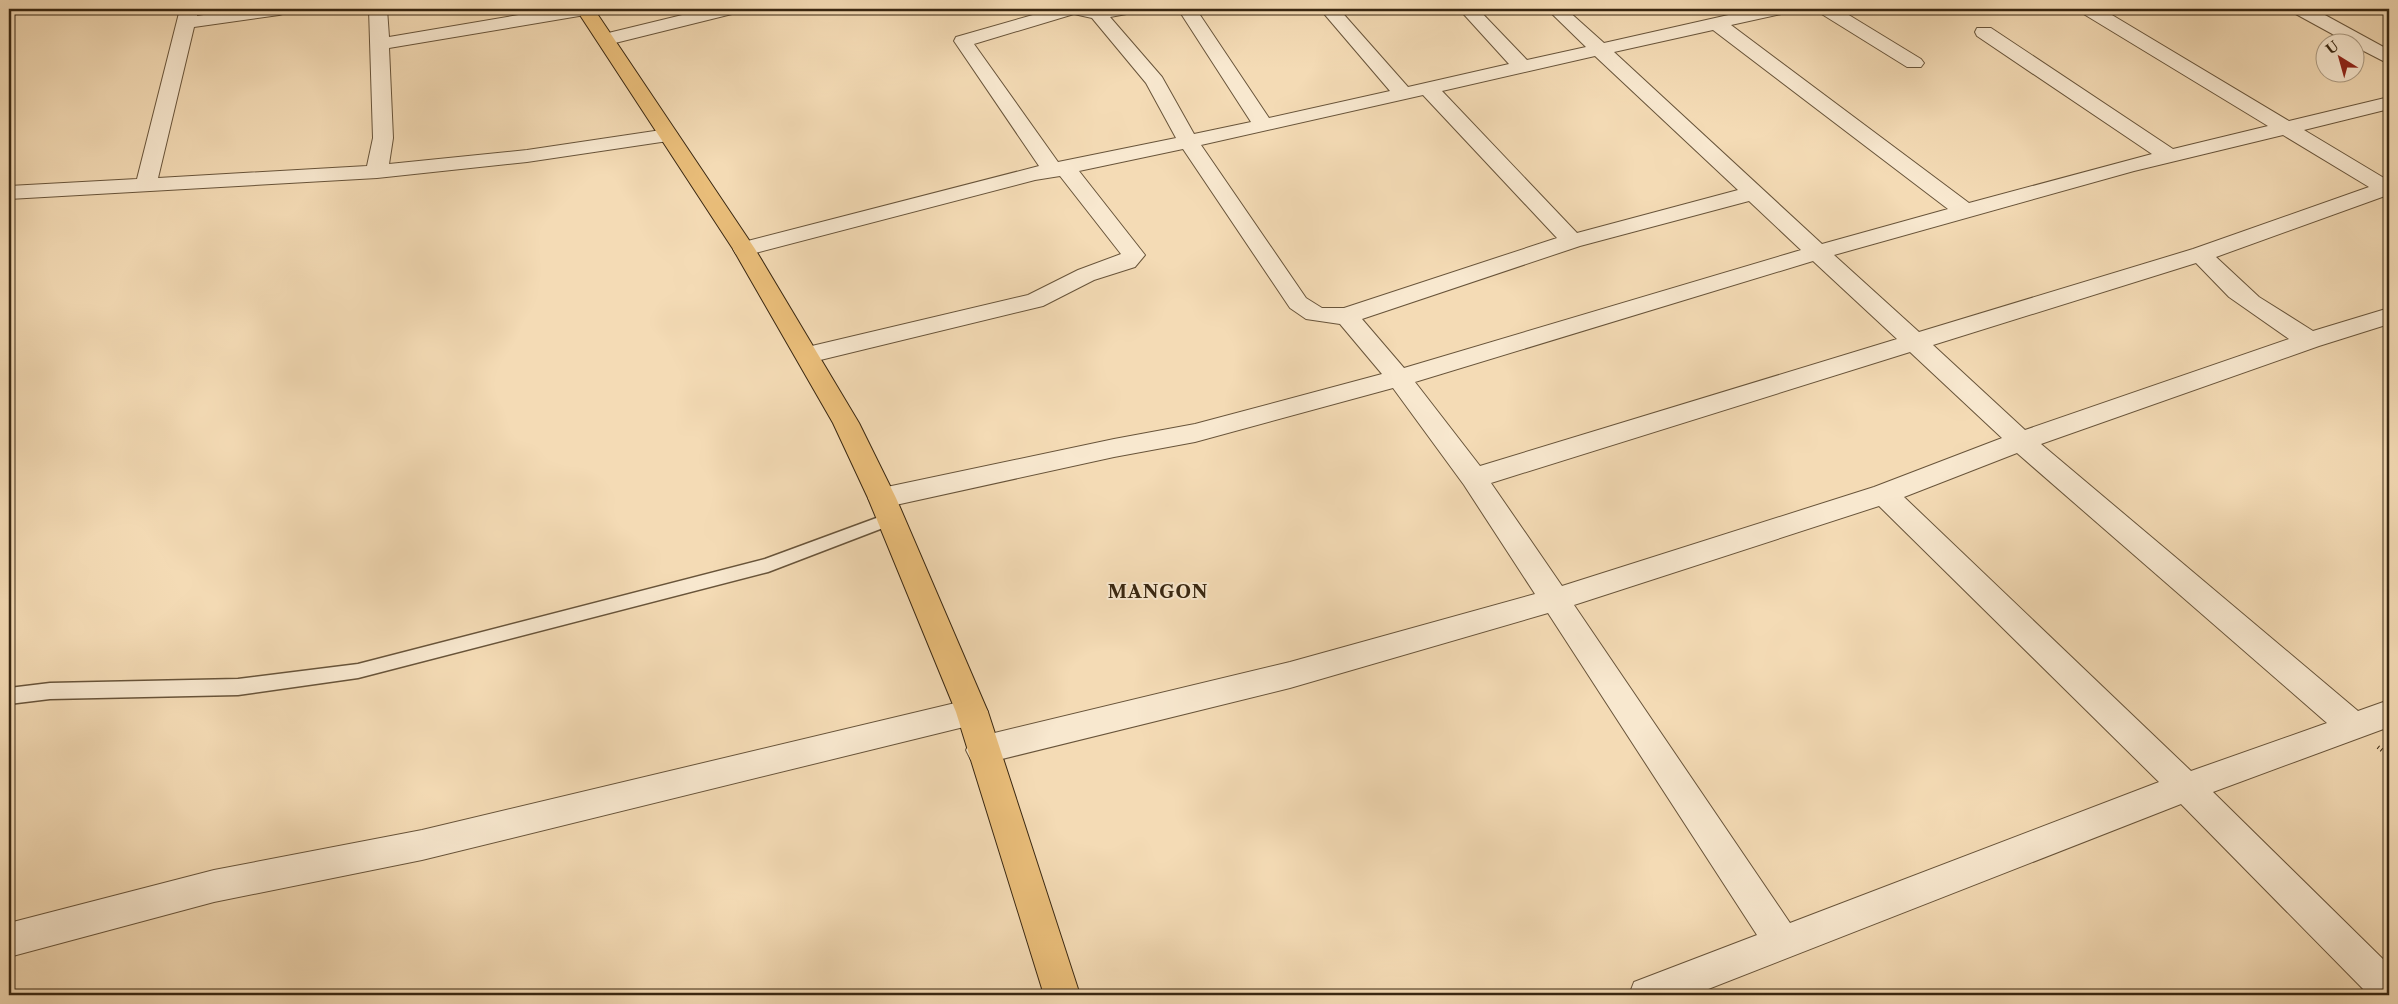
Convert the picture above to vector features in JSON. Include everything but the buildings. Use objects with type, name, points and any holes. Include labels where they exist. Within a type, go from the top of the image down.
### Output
[{"type":"highway","points":[[585,9],[607,39],[668,136],[744,249],[808,355],[846,423],[886,509],[972,712],[982,750],[1062,995]]},
{"type":"street","points":[[146,185],[187,16],[280,9]]},
{"type":"street","points":[[377,172],[383,138],[378,9]]},
{"type":"street","points":[[378,44],[585,9]]},
{"type":"street","points":[[607,39],[728,9]]},
{"type":"street","points":[[808,355],[1035,301],[1086,276],[1127,262],[1134,255],[1059,170],[963,41],[968,37],[1072,9],[1097,13],[1125,9]]},
{"type":"street","points":[[1187,9],[1264,124]]},
{"type":"street","points":[[1329,9],[1402,92]]},
{"type":"street","points":[[1468,9],[1522,66]]},
{"type":"street","points":[[1556,9],[2021,441],[2354,727]]},
{"type":"street","points":[[744,249],[1059,170],[1778,9]]},
{"type":"street","points":[[1827,9],[1914,63]]},
{"type":"street","points":[[2089,9],[2388,189]]},
{"type":"street","points":[[2301,9],[2389,58]]},
{"type":"street","points":[[1097,13],[1155,81],[1188,142],[1298,303],[1306,311],[1320,316],[1346,316],[1572,241],[1754,193]]},
{"type":"street","points":[[1716,23],[1966,212]]},
{"type":"street","points":[[1984,32],[2169,156]]},
{"type":"street","points":[[1427,87],[1572,241]]},
{"type":"street","points":[[886,509],[1114,448],[1195,433],[1399,378],[1818,252],[2169,156],[2389,103]]},
{"type":"street","points":[[9,193],[377,172],[526,156],[668,136]]},
{"type":"street","points":[[1474,478],[1914,341],[2202,254],[2388,189]]},
{"type":"street","points":[[2202,254],[2218,275],[2242,296],[2277,321],[2310,340]]},
{"type":"street","points":[[1346,316],[1399,378],[1474,478],[1783,943]]},
{"type":"street","points":[[982,750],[1290,675],[1500,616],[1884,494],[2021,441],[2310,340],[2389,316]]},
{"type":"street","points":[[1884,494],[2186,787],[2389,990]]},
{"type":"street","points":[[9,940],[214,886],[422,845],[972,712]]},
{"type":"street","points":[[1647,995],[2186,787],[2389,713]]},
{"type":"lane","points":[[9,696],[50,691],[238,687],[358,671],[768,565],[886,509]]},
{"type":"district","name":"MANGON","points":[[1158,592]]}]
